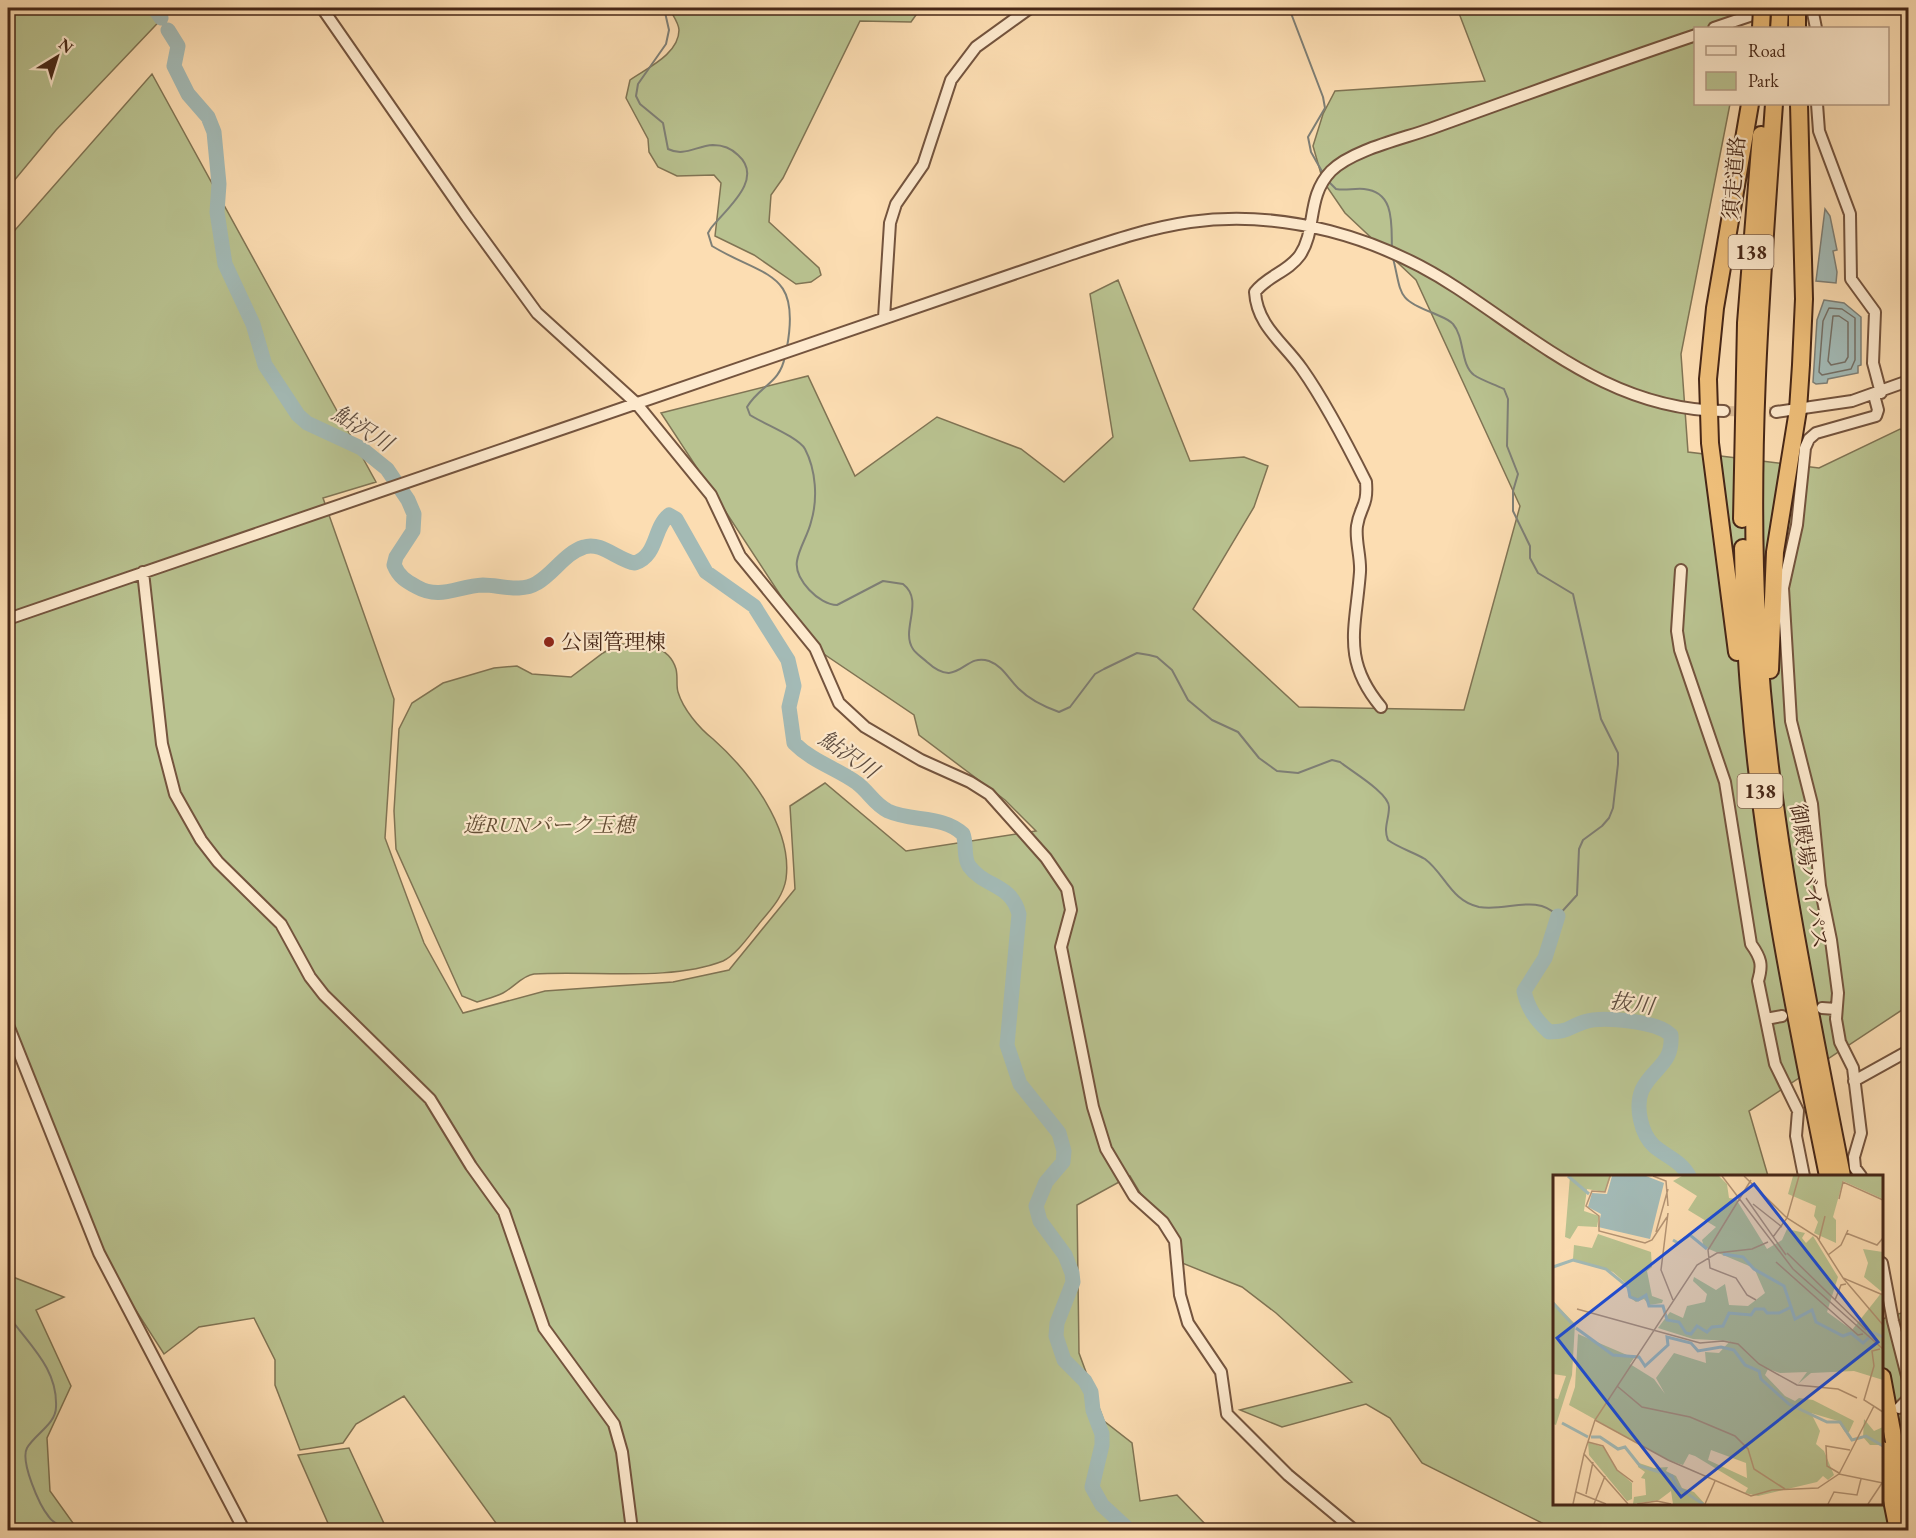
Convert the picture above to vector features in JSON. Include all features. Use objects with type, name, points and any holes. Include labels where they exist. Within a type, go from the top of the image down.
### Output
[{"type":"highway","points":[[1762,8],[1773,21]]},
{"type":"highway","points":[[1769,8],[1773,21]]},
{"type":"highway","points":[[1750,105],[1715,308],[1715,491],[1735,637],[1761,798]]},
{"type":"highway","name":"須走道路","points":[[1749,400],[1763,105]]},
{"type":"highway","name":"須走道路","points":[[1749,400],[1774,105]]},
{"type":"highway","points":[[1778,826],[1770,701],[1771,606],[1782,505],[1798,410],[1804,299],[1799,105]]},
{"type":"highway","name":"御殿場バイパス","points":[[1749,400],[1745,623],[1761,798],[1786,964],[1828,1175]]},
{"type":"highway","name":"御殿場バイパス","points":[[1749,400],[1756,620],[1769,764],[1799,960],[1842,1175]]},
{"type":"highway","points":[[1883,1387],[1892,1431],[1903,1513],[1898,1530]]},
{"type":"highway","points":[[1883,1456],[1903,1513]]},
{"type":"street","points":[[322,8],[467,217],[537,313],[636,403],[711,495],[740,556],[815,648],[840,703],[849,714],[874,733],[921,760],[970,782],[989,794],[1046,858],[1067,889],[1071,910],[1061,947],[1093,1107],[1106,1149],[1134,1196],[1163,1222],[1175,1241],[1183,1304],[1188,1323],[1221,1372],[1227,1414],[1288,1475],[1354,1530]]},
{"type":"street","points":[[884,318],[890,223],[897,204],[923,165],[951,80],[976,47],[1030,8]]},
{"type":"street","points":[[1812,8],[1816,27]]},
{"type":"street","points":[[1716,27],[1742,13],[1773,21]]},
{"type":"street","points":[[1381,707],[1359,677],[1353,636],[1360,570],[1357,526],[1368,499],[1366,482],[1302,368],[1278,343],[1259,314],[1255,292],[1260,284],[1293,263],[1301,254],[1313,203],[1323,181],[1331,171],[1351,158],[1694,35]]},
{"type":"street","points":[[1817,105],[1819,131],[1850,214],[1851,279],[1875,312],[1873,363],[1878,410],[1876,416],[1816,433],[1809,439],[1800,481],[1797,525],[1783,588],[1792,730],[1812,804],[1820,886],[1839,993],[1836,1009],[1840,1042],[1853,1068],[1861,1133],[1854,1157],[1855,1168],[1860,1175]]},
{"type":"street","points":[[8,619],[1091,247],[1156,228],[1224,219],[1261,220],[1308,226],[1367,242],[1427,270],[1551,354],[1599,381],[1634,395],[1716,411]]},
{"type":"street","points":[[1776,412],[1798,410],[1877,394],[1908,381]]},
{"type":"street","points":[[1681,570],[1677,631],[1680,650],[1725,782],[1751,944],[1761,957],[1762,969],[1758,981],[1775,1064],[1798,1110],[1796,1136],[1804,1175]]},
{"type":"street","points":[[143,572],[162,744],[175,794],[201,840],[218,862],[281,924],[310,977],[324,995],[430,1099],[471,1166],[504,1212],[544,1328],[614,1424],[622,1452],[632,1530]]},
{"type":"street","points":[[1822,1008],[1836,1009]]},
{"type":"street","points":[[1766,1019],[1782,1016]]},
{"type":"street","points":[[8,1025],[99,1253],[244,1530]]},
{"type":"street","points":[[1854,1081],[1908,1051]]},
{"type":"street","points":[[1883,1272],[1908,1380]]},
{"type":"street","points":[[1899,1408],[1908,1398]]},
{"type":"green space","points":[[8,8],[172,8],[56,130],[8,188]]},
{"type":"green space","points":[[669,8],[921,8],[911,22],[860,21],[783,178],[771,195],[769,222],[819,268],[821,275],[811,282],[796,284],[754,255],[715,236],[721,183],[714,175],[677,176],[658,167],[649,152],[648,139],[626,98],[630,80],[661,60],[678,39],[679,27]]},
{"type":"green space","points":[[1457,8],[1738,8],[1737,27],[1694,27],[1694,105],[1730,105],[1681,354],[1688,452],[1819,468],[1900,429],[1908,435],[1908,1006],[1749,1111],[1768,1175],[1553,1175],[1553,1505],[1883,1505],[1883,1319],[1908,1311],[1908,1530],[1556,1530],[1422,1463],[1390,1418],[1366,1404],[1282,1427],[1240,1410],[1352,1382],[1276,1313],[1242,1287],[1182,1263],[1130,1176],[1077,1205],[1079,1353],[1104,1421],[1132,1443],[1140,1501],[1177,1495],[1211,1530],[501,1530],[404,1396],[356,1424],[343,1443],[300,1450],[275,1385],[275,1360],[254,1318],[199,1327],[164,1354],[99,1253],[8,1040],[8,238],[152,74],[376,482],[323,498],[394,699],[385,838],[424,943],[463,1013],[545,991],[673,982],[729,970],[795,889],[790,806],[825,783],[906,851],[1036,831],[1005,800],[919,735],[914,715],[815,648],[661,413],[808,376],[855,476],[937,417],[1021,449],[1064,482],[1113,437],[1090,294],[1118,280],[1190,461],[1244,457],[1268,466],[1254,507],[1193,609],[1299,707],[1464,710],[1520,506],[1416,280],[1345,213],[1323,181],[1313,146],[1323,114],[1335,91],[1485,81]]},
{"type":"green space","name":"遊RUNパーク玉穂","points":[[619,644],[645,645],[667,654],[676,669],[680,698],[692,718],[741,767],[766,802],[783,840],[786,879],[782,892],[742,945],[723,961],[702,967],[655,973],[534,974],[494,997],[477,1002],[462,996],[396,849],[394,811],[399,729],[412,703],[443,683],[494,668],[517,666],[532,674],[571,677]]},
{"type":"green space","points":[[8,1272],[13,1277],[64,1297],[36,1310],[71,1386],[47,1438],[50,1491],[78,1530],[8,1530]]},
{"type":"green space","points":[[349,1448],[387,1530],[331,1530],[298,1455]]},
{"type":"water","points":[[1825,209],[1830,216],[1837,250],[1833,251],[1837,272],[1836,283],[1816,281]]},
{"type":"water","points":[[1824,300],[1844,303],[1861,317],[1861,365],[1858,366],[1858,373],[1828,379],[1827,383],[1816,384],[1813,382],[1817,320]]},
{"type":"waterway","name":"鮎沢川","points":[[154,8],[161,18]]},
{"type":"waterway","points":[[664,8],[669,30],[666,44],[638,84],[636,96],[640,104],[663,123],[668,149],[679,152],[713,145],[727,147],[733,150],[745,164],[747,174],[745,184],[733,203],[708,233],[712,246],[763,272],[775,280],[783,290],[789,303],[790,322],[787,347]]},
{"type":"waterway","points":[[1289,8],[1323,97],[1325,108],[1308,137],[1311,152],[1324,175]]},
{"type":"waterway","name":"鮎沢川","points":[[168,30],[178,46],[174,66],[188,94],[208,117],[214,132],[219,184],[217,212],[225,264],[253,324],[265,365],[298,415],[307,423],[361,448],[387,469],[408,500],[414,514],[413,531],[396,557],[394,565],[401,576],[425,591],[434,592],[483,585],[524,588],[543,579],[577,550],[590,546],[635,563],[648,554],[660,527],[669,515],[676,519],[706,572],[754,606],[788,660],[794,686],[789,707],[794,743],[801,750],[857,783],[888,811],[907,817],[937,821],[955,828],[963,834],[969,866],[975,873],[1004,891],[1015,904],[1019,914],[1007,1045],[1020,1084],[1059,1133],[1064,1151],[1063,1162],[1046,1182],[1036,1206],[1040,1221],[1065,1255],[1072,1273],[1073,1282],[1057,1323],[1056,1336],[1064,1360],[1085,1381],[1091,1392],[1093,1410],[1102,1434],[1102,1445],[1092,1487],[1102,1505],[1129,1530]]},
{"type":"waterway","points":[[1327,180],[1336,189],[1364,189],[1382,196],[1390,212],[1392,250]]},
{"type":"waterway","points":[[785,356],[779,373],[747,407],[750,415],[801,444],[809,457],[814,475],[815,504],[810,527],[798,556],[797,568],[804,583],[816,596],[823,601],[837,605],[883,581],[903,584],[912,599],[910,641],[914,651],[927,662],[947,673],[954,672],[973,661],[989,661],[1002,670],[1028,697],[1059,712],[1070,707],[1095,674],[1137,653],[1157,657],[1172,670],[1188,700],[1212,720],[1238,732],[1259,758],[1277,771],[1298,773],[1332,760],[1340,762],[1369,783],[1387,801],[1389,807],[1386,832],[1388,840],[1425,859],[1455,893],[1469,904],[1490,908],[1531,904],[1549,909],[1558,916],[1577,895],[1579,849],[1583,840],[1602,826],[1609,818],[1613,808],[1618,753],[1601,719],[1573,594],[1538,573],[1530,558],[1530,546],[1513,511],[1513,491],[1518,474],[1507,446],[1508,399],[1504,389],[1477,377],[1470,370],[1464,358],[1457,330],[1451,322],[1406,299],[1400,288],[1393,258]]},
{"type":"waterway","name":"抜川","points":[[1558,916],[1545,958],[1524,991],[1530,1009],[1549,1032],[1565,1030],[1593,1020],[1616,1020],[1654,1026],[1671,1035],[1671,1045],[1666,1060],[1646,1082],[1642,1090],[1639,1112],[1649,1141],[1678,1163],[1688,1175]]},
{"type":"waterway","points":[[8,1315],[40,1357],[52,1380],[55,1393],[55,1413],[53,1419],[27,1448],[26,1463],[45,1511],[53,1521],[67,1530]]},
{"type":"tunnel","points":[[1724,411],[1776,412]]},
{"type":"place","name":"公園管理棟","points":[[549,642]]}]
